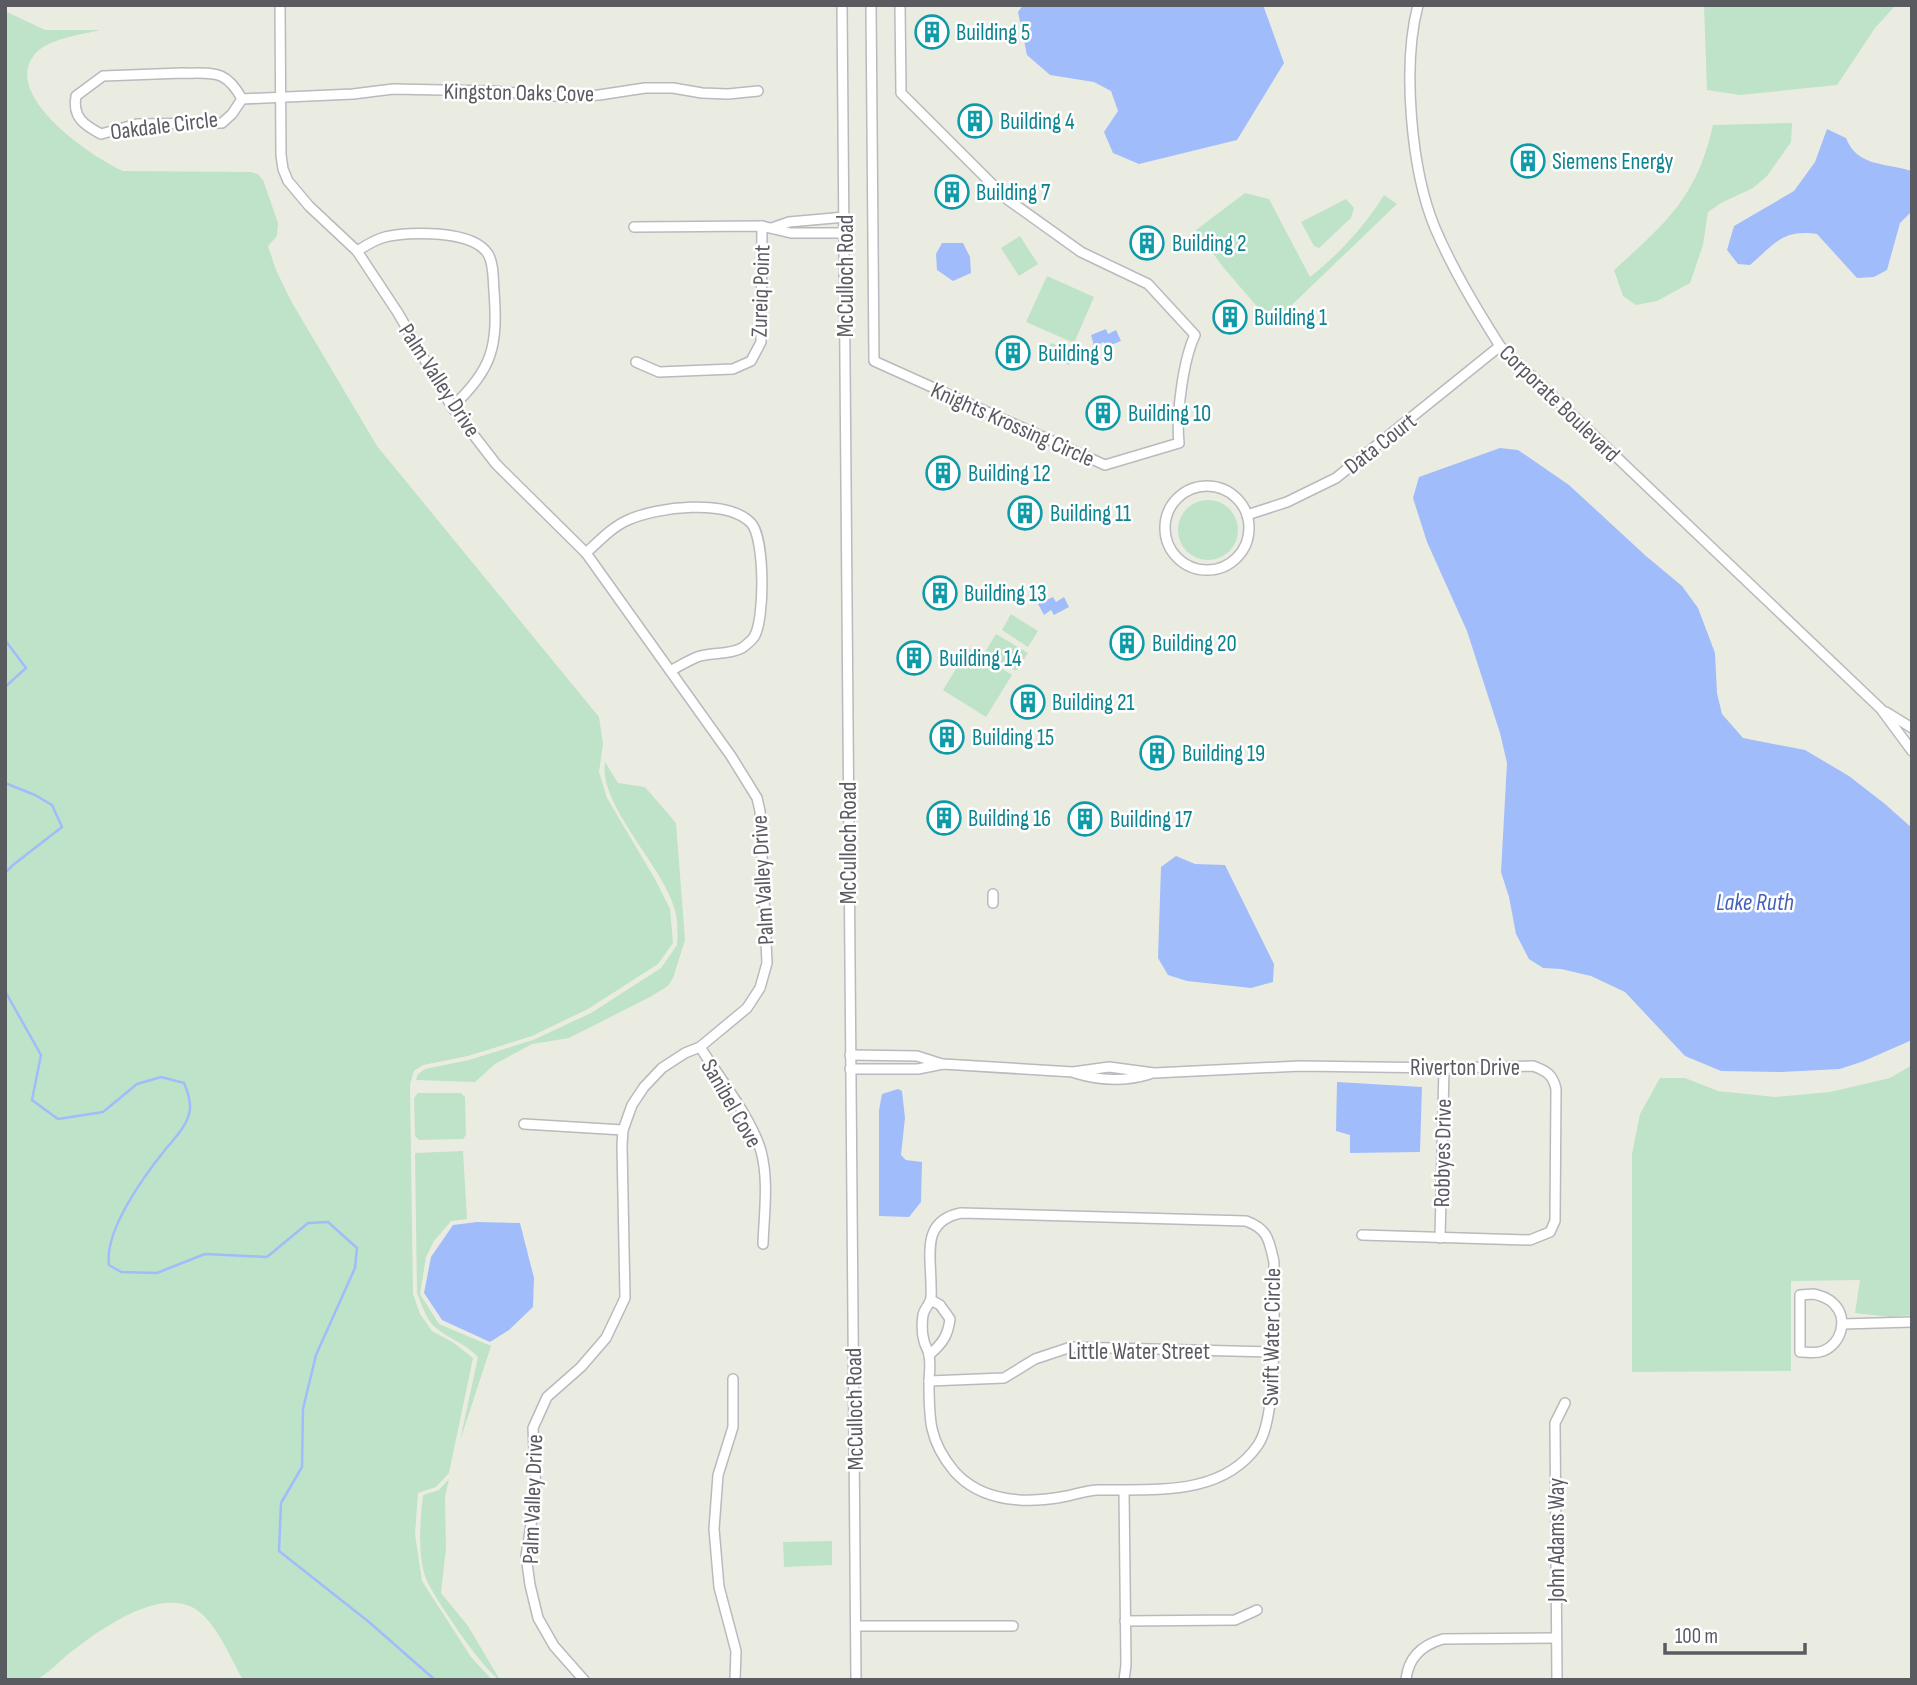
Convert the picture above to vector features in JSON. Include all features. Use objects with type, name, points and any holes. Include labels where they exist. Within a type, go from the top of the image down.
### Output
[{"type":"street","name":"Palm Valley Drive","points":[[280,5],[281,155],[288,181],[309,206],[356,251],[398,313],[452,407],[496,464],[586,552],[671,670],[757,798],[762,830],[767,963],[760,988],[747,1009],[700,1047],[662,1068],[632,1105],[623,1130],[625,1298],[606,1338],[581,1367],[547,1397],[533,1428],[536,1494],[526,1556],[530,1586],[538,1618],[554,1646],[584,1680]]},
{"type":"street","name":"McCulloch Road","points":[[842,5],[856,1680]]},
{"type":"street","name":"Knights Krossing Circle","points":[[871,5],[874,361],[1105,465],[1179,443],[1177,426],[1186,361],[1188,348],[1195,335],[1148,284],[1081,252],[1007,199],[901,93],[900,5]]},
{"type":"street","name":"Corporate Boulevard","points":[[1418,5],[1412,39],[1410,102],[1420,178],[1434,226],[1454,269],[1500,346],[1881,709],[1912,751]]},
{"type":"street","name":"Oakdale Circle","points":[[130,74],[215,74],[232,81],[242,99],[232,114],[222,122],[137,124],[101,134],[76,116],[74,105],[76,96],[103,76],[130,74]]},
{"type":"street","name":"Kingston Oaks Cove","points":[[280,96],[353,94],[393,89],[492,91],[567,97],[645,88],[702,93],[758,91]]},
{"type":"street","name":"Oakdale Circle","points":[[242,99],[280,96]]},
{"type":"street","points":[[634,227],[767,227],[789,222],[845,217]]},
{"type":"street","points":[[807,220],[807,233]]},
{"type":"street","points":[[767,227],[791,233],[845,233]]},
{"type":"street","name":"Zureiq Point","points":[[636,362],[659,372],[733,369],[751,361],[761,342],[767,227]]},
{"type":"street","points":[[356,251],[383,237],[407,234],[457,235],[469,239],[488,254],[495,295],[494,347],[488,363],[471,388],[452,407]]},
{"type":"street","name":"Data Court","points":[[1247,514],[1287,502],[1336,478],[1500,346]]},
{"type":"street","points":[[1216,486],[1229,492],[1240,502],[1247,514],[1247,541],[1240,554],[1229,564],[1216,569],[1187,565],[1176,556],[1168,544],[1165,527],[1168,513],[1175,500],[1186,491],[1197,487],[1216,486]]},
{"type":"street","points":[[586,552],[617,526],[654,512],[700,508],[727,510],[741,515],[752,524],[757,532],[762,564],[759,619],[754,636],[743,648],[702,655],[671,670]]},
{"type":"street","name":"Corporate Boulevard","points":[[1881,709],[1912,728]]},
{"type":"street","name":"Sanibel Cove","points":[[700,1047],[755,1135],[762,1153],[765,1182],[763,1244]]},
{"type":"street","name":"Riverton Drive","points":[[850,1055],[917,1056],[943,1064],[1073,1072],[1110,1080],[1131,1080],[1154,1073],[1300,1066],[1534,1066],[1546,1071],[1554,1079],[1555,1221],[1550,1232],[1530,1240],[1362,1235]]},
{"type":"street","name":"Riverton Drive","points":[[850,1069],[918,1069],[943,1064]]},
{"type":"street","name":"Robbyes Drive","points":[[1440,1238],[1444,1068]]},
{"type":"street","points":[[524,1124],[623,1130]]},
{"type":"street","name":"Swift Water Circle","points":[[961,1213],[1246,1221],[1261,1226],[1270,1242],[1274,1262],[1272,1352],[1268,1424],[1259,1444],[1236,1469],[1209,1482],[1179,1487],[1124,1491],[1095,1489],[1040,1500],[996,1497],[968,1484],[953,1470],[937,1446],[929,1421],[929,1355],[924,1341],[923,1312],[931,1300],[931,1236],[937,1224],[946,1216],[961,1213]]},
{"type":"street","points":[[1800,1294],[1814,1294],[1834,1303],[1842,1324],[1840,1335],[1834,1344],[1815,1353],[1800,1352],[1800,1294]]},
{"type":"street","points":[[929,1355],[940,1346],[948,1334],[950,1319],[940,1305],[931,1300]]},
{"type":"street","points":[[1842,1324],[1912,1322]]},
{"type":"street","name":"Little Water Street","points":[[929,1381],[1004,1378],[1035,1359],[1071,1347],[1272,1352]]},
{"type":"street","points":[[733,1379],[733,1427],[718,1475],[714,1529],[719,1587],[736,1651],[735,1680]]},
{"type":"street","name":"John Adams Way","points":[[1557,1680],[1555,1423],[1565,1403]]},
{"type":"street","points":[[1124,1491],[1124,1680]]},
{"type":"street","points":[[1125,1621],[1235,1620],[1257,1610]]},
{"type":"street","points":[[856,1626],[1013,1626]]},
{"type":"street","points":[[1406,1680],[1411,1660],[1428,1643],[1443,1639],[1556,1638]]},
{"type":"green space","points":[[1704,5],[1896,5],[1875,28],[1837,85],[1740,95],[1707,90]]},
{"type":"green space","points":[[5,11],[45,30],[100,30],[48,44],[35,54],[27,70],[30,88],[39,105],[54,123],[91,153],[123,171],[251,172],[258,174],[263,180],[278,223],[277,236],[268,246],[291,301],[377,446],[599,717],[603,744],[599,772],[607,798],[670,909],[673,943],[658,964],[588,1009],[532,1036],[468,1056],[423,1065],[414,1071],[410,1084],[413,1294],[420,1314],[432,1331],[473,1358],[449,1473],[436,1487],[418,1493],[415,1534],[422,1581],[471,1657],[492,1680],[243,1680],[221,1638],[204,1616],[190,1606],[173,1603],[155,1605],[119,1619],[37,1679],[5,1680]]},
{"type":"green space","points":[[1792,123],[1791,142],[1767,176],[1753,188],[1708,212],[1703,245],[1690,283],[1657,301],[1636,305],[1623,296],[1614,270],[1649,238],[1677,207],[1698,171],[1713,125]]},
{"type":"green space","points":[[1245,193],[1269,199],[1310,277],[1351,239],[1384,195],[1397,204],[1272,324],[1223,267],[1196,230]]},
{"type":"green space","points":[[1346,199],[1354,208],[1351,218],[1319,248],[1314,246],[1301,222]]},
{"type":"green space","points":[[1020,236],[1038,264],[1019,276],[1001,248]]},
{"type":"green space","points":[[1047,276],[1094,297],[1074,343],[1026,322]]},
{"type":"green space","points":[[1051,343],[1074,352],[1069,365],[1045,355]]},
{"type":"green space","points":[[1202,500],[1214,500],[1233,513],[1238,530],[1236,542],[1225,555],[1214,560],[1202,560],[1183,547],[1178,536],[1178,524],[1191,505]]},
{"type":"green space","points":[[1011,614],[1038,631],[1028,647],[1002,630]]},
{"type":"green space","points":[[996,634],[1028,653],[1016,671],[985,652]]},
{"type":"green space","points":[[969,648],[1012,675],[986,717],[943,690]]},
{"type":"green space","points":[[605,762],[618,783],[645,787],[676,823],[685,940],[673,978],[668,986],[650,997],[569,1038],[532,1044],[495,1064],[475,1082],[416,1080],[418,1074],[425,1069],[469,1060],[533,1040],[591,1013],[661,968],[677,945],[674,907],[667,890],[611,796],[605,779]]},
{"type":"green space","points":[[1912,1065],[1912,1315],[1890,1317],[1855,1313],[1860,1280],[1791,1281],[1791,1371],[1632,1372],[1632,1154],[1640,1114],[1660,1078],[1685,1078],[1718,1091],[1775,1097],[1830,1092],[1890,1078]]},
{"type":"green space","points":[[418,1093],[461,1093],[465,1097],[466,1135],[463,1139],[419,1140],[415,1136],[414,1098]]},
{"type":"green space","points":[[463,1151],[467,1219],[451,1221],[434,1241],[426,1257],[420,1294],[439,1324],[491,1346],[460,1441],[478,1357],[433,1325],[417,1293],[415,1153]]},
{"type":"green space","points":[[449,1479],[445,1497],[446,1548],[441,1593],[468,1626],[500,1680],[492,1674],[461,1634],[432,1590],[424,1572],[420,1539],[423,1495],[439,1490]]},
{"type":"green space","points":[[832,1541],[832,1565],[784,1567],[783,1542]]},
{"type":"water","points":[[1023,5],[1263,5],[1284,63],[1237,140],[1139,164],[1113,153],[1104,132],[1118,111],[1111,91],[1094,82],[1050,75],[1027,55],[1018,12]]},
{"type":"water","points":[[1827,129],[1846,138],[1857,154],[1865,159],[1912,171],[1912,211],[1900,223],[1887,270],[1874,277],[1857,278],[1817,234],[1805,233],[1780,240],[1750,265],[1738,264],[1727,250],[1734,226],[1794,191],[1815,162]]},
{"type":"water","points":[[942,243],[963,243],[970,257],[971,273],[953,281],[937,270],[936,254]]},
{"type":"water","points":[[1106,329],[1108,334],[1116,330],[1121,341],[1106,347],[1104,342],[1094,346],[1091,335]]},
{"type":"water","name":"Lake Ruth","points":[[1500,448],[1518,450],[1569,485],[1682,586],[1698,608],[1715,653],[1717,693],[1722,714],[1743,738],[1805,750],[1849,776],[1912,828],[1912,1040],[1840,1069],[1721,1071],[1685,1056],[1625,992],[1591,976],[1543,968],[1529,959],[1516,934],[1501,872],[1507,763],[1500,733],[1467,631],[1427,542],[1413,498],[1419,477]]},
{"type":"water","points":[[1053,597],[1056,602],[1064,597],[1069,607],[1054,615],[1051,610],[1044,615],[1038,604]]},
{"type":"water","points":[[1176,856],[1195,864],[1225,865],[1274,964],[1273,982],[1251,988],[1187,981],[1168,975],[1158,958],[1161,867]]},
{"type":"water","points":[[1337,1082],[1422,1087],[1420,1152],[1350,1153],[1350,1135],[1336,1131]]},
{"type":"water","points":[[898,1089],[902,1091],[905,1118],[901,1155],[906,1160],[922,1162],[921,1202],[909,1217],[879,1216],[879,1110],[882,1094]]},
{"type":"water","points":[[477,1222],[520,1223],[534,1278],[533,1307],[509,1330],[490,1342],[442,1320],[424,1293],[431,1257],[453,1225]]},
{"type":"waterway","points":[[5,640],[26,668],[5,687]]},
{"type":"waterway","points":[[5,783],[52,805],[62,827],[5,873]]},
{"type":"waterway","points":[[5,991],[41,1055],[32,1100],[58,1119],[103,1112],[137,1084],[161,1077],[184,1083],[190,1106],[187,1119],[127,1204],[113,1236],[109,1265],[121,1272],[157,1273],[205,1254],[267,1257],[308,1223],[328,1222],[357,1248],[355,1268],[316,1355],[303,1409],[302,1467],[281,1503],[279,1551],[369,1622],[435,1680]]},
{"type":"place","name":"Building 5","points":[[932,32]]},
{"type":"place","name":"Building 4","points":[[975,121]]},
{"type":"place","name":"Siemens Energy","points":[[1528,161]]},
{"type":"place","name":"Building 7","points":[[952,192]]},
{"type":"place","name":"Building 2","points":[[1147,243]]},
{"type":"place","name":"Building 1","points":[[1230,317]]},
{"type":"place","name":"Building 9","points":[[1013,353]]},
{"type":"place","name":"Building 10","points":[[1103,413]]},
{"type":"place","name":"Building 12","points":[[943,473]]},
{"type":"place","name":"Building 11","points":[[1025,513]]},
{"type":"place","name":"Building 13","points":[[940,593]]},
{"type":"place","name":"Building 20","points":[[1127,643]]},
{"type":"place","name":"Building 14","points":[[914,658]]},
{"type":"place","name":"Building 21","points":[[1028,702]]},
{"type":"place","name":"Building 15","points":[[947,737]]},
{"type":"place","name":"Building 19","points":[[1157,753]]},
{"type":"place","name":"Building 16","points":[[944,818]]},
{"type":"place","name":"Building 17","points":[[1085,819]]}]
